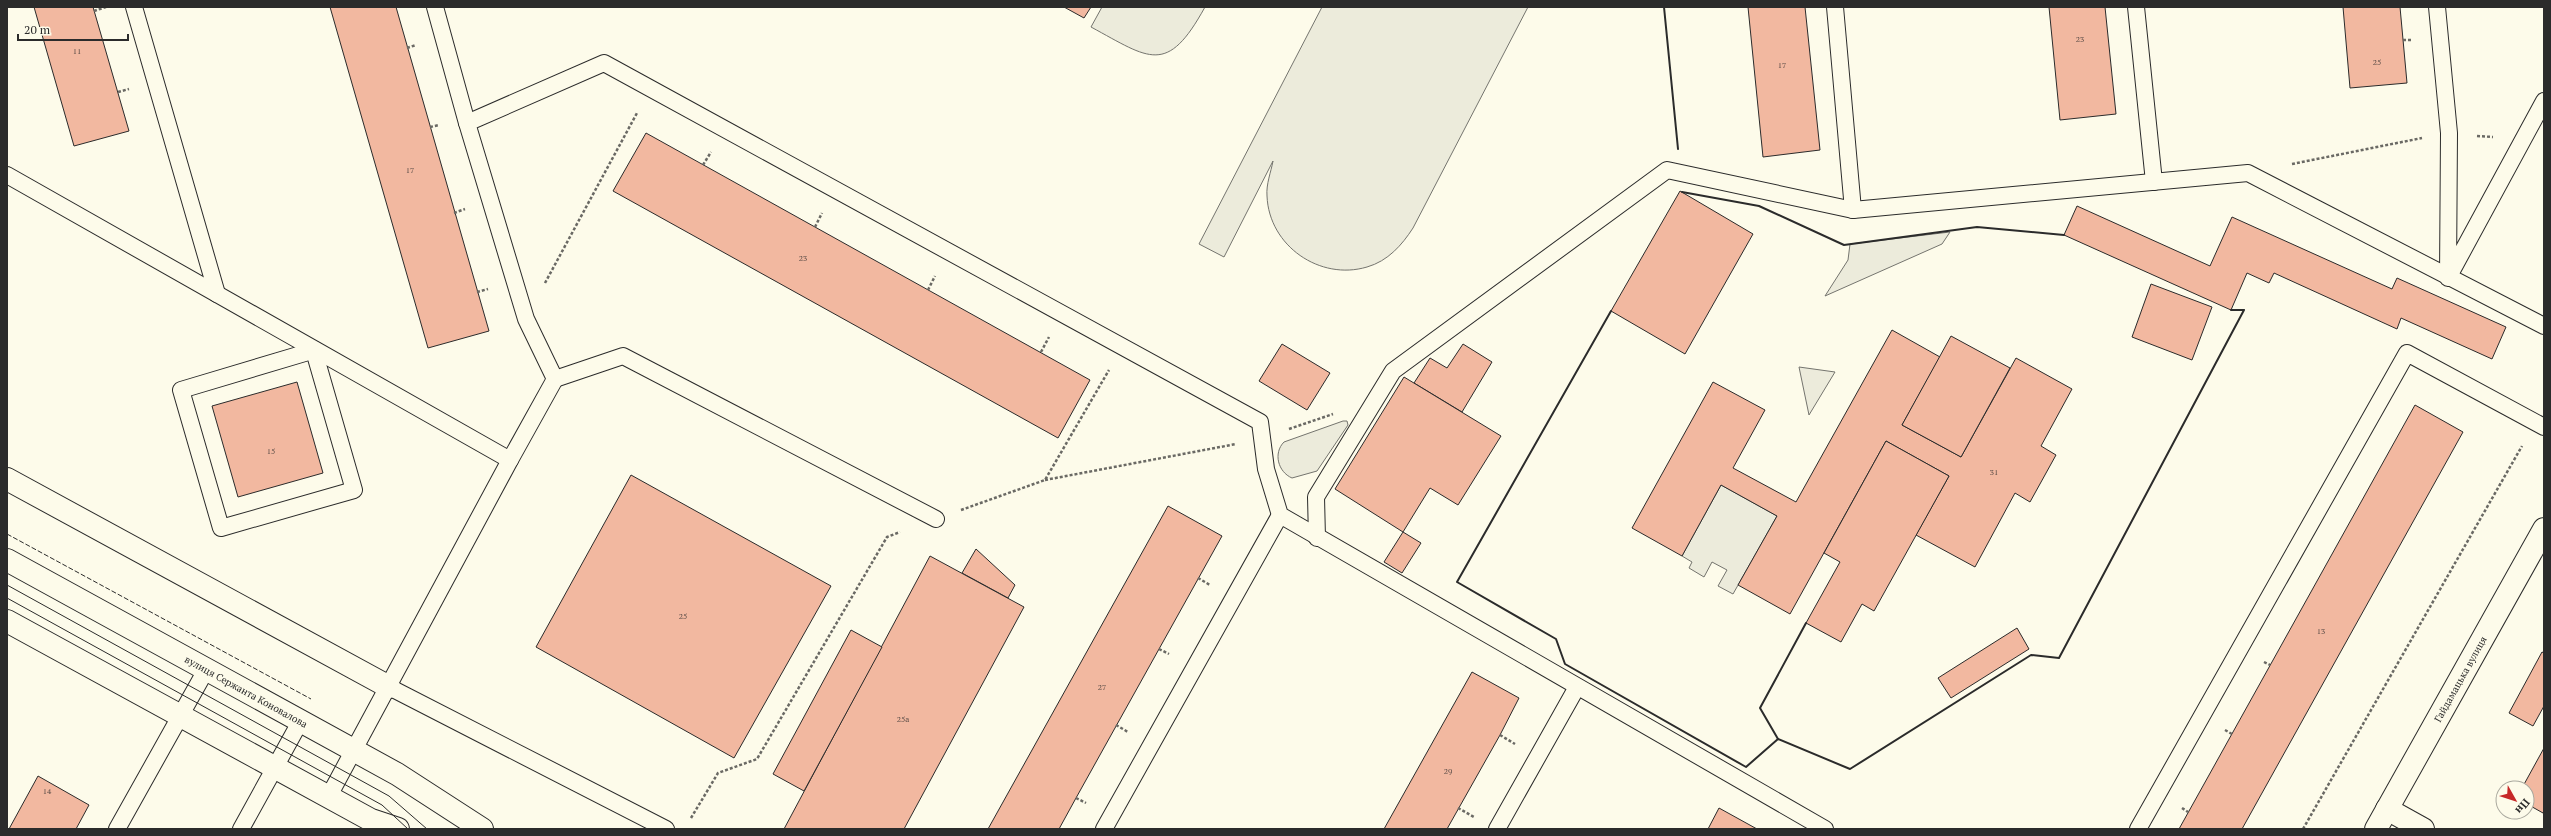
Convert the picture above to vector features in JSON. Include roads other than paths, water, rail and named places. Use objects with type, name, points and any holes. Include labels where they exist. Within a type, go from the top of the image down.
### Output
[{"type":"street","points":[[7,479],[389,687]]},
{"type":"street","name":"Гайдамацька вулиця","points":[[2376,829],[2544,529]]},
{"type":"street","name":"вулиця Сержанта Коновалова","points":[[7,560],[396,774],[482,829]]},
{"type":"street","points":[[7,621],[277,766],[376,824],[398,829]]},
{"type":"street","points":[[2387,809],[2423,829]]},
{"type":"lane","points":[[134,7],[217,294]]},
{"type":"lane","points":[[434,7],[526,319],[555,379]]},
{"type":"lane","points":[[1835,7],[1853,210]]},
{"type":"lane","points":[[2136,7],[2154,182]]},
{"type":"lane","points":[[2437,7],[2449,133],[2448,278]]},
{"type":"lane","points":[[468,122],[604,62],[1260,422],[1266,469],[1280,515],[1317,538],[1825,829]]},
{"type":"lane","points":[[2448,278],[2544,101]]},
{"type":"lane","points":[[1317,538],[1316,497],[1393,372],[1668,170],[1853,210],[2248,173],[2448,278],[2544,326]]},
{"type":"lane","points":[[7,175],[510,460]]},
{"type":"lane","points":[[314,350],[354,490],[221,528],[181,390],[314,350]]},
{"type":"lane","points":[[2138,829],[2407,353],[2540,424]]},
{"type":"lane","points":[[329,796],[555,379],[623,356],[936,519]]},
{"type":"lane","points":[[1104,829],[1280,515]]},
{"type":"lane","points":[[117,829],[206,670]]},
{"type":"lane","points":[[389,687],[666,829]]},
{"type":"lane","points":[[1497,829],[1577,687]]},
{"type":"lane","points":[[241,829],[300,722]]},
{"type":"tram line","points":[[7,585],[389,796],[427,829]]},
{"type":"tram line","points":[[7,598],[382,805],[408,829]]}]
